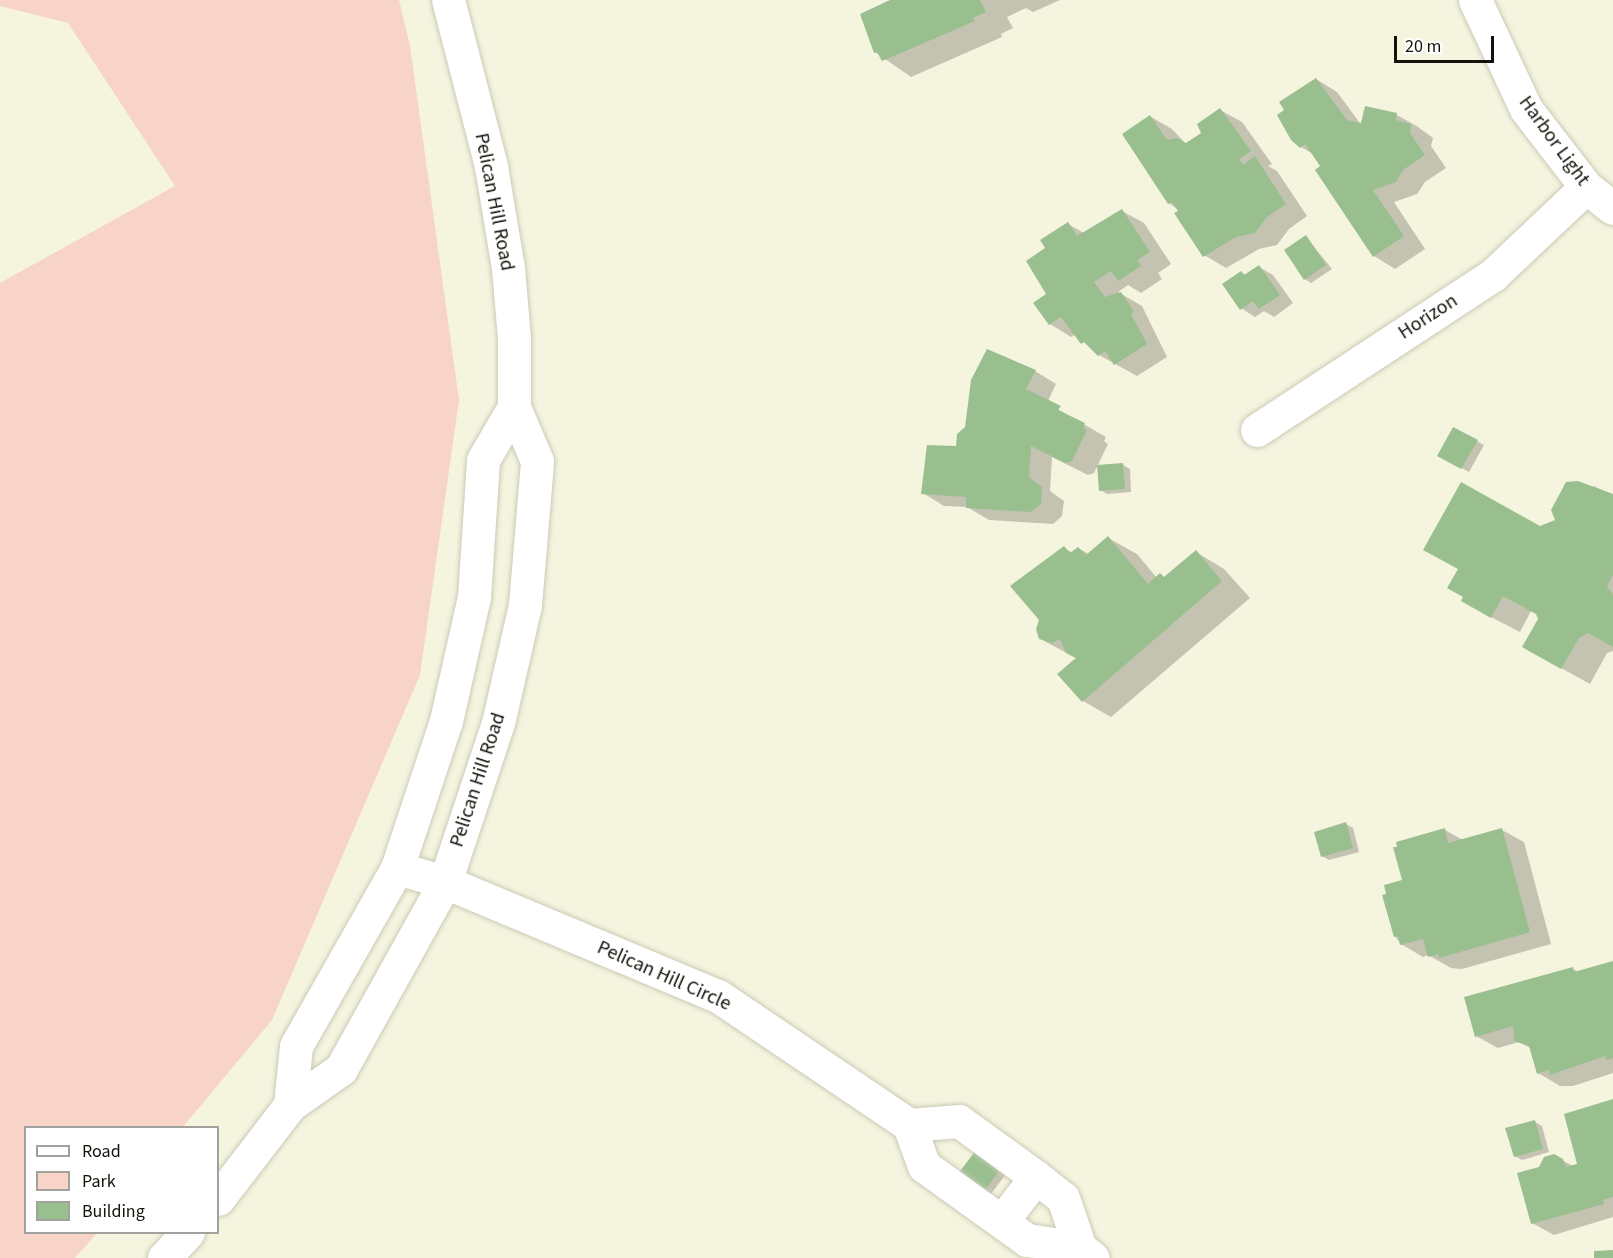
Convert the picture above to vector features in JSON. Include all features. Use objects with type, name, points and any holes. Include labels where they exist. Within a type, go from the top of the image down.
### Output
[{"type":"street","name":"Pelican Hill Road","points":[[219,1197],[290,1105],[341,1070],[445,882],[498,723],[525,605],[537,461],[514,407],[514,338],[508,268],[491,166],[448,0]]},
{"type":"street","name":"Harbor Light","points":[[1475,0],[1526,109],[1586,187],[1613,208]]},
{"type":"street","name":"Horizon","points":[[1257,430],[1493,275],[1586,187]]},
{"type":"street","points":[[290,1105],[296,1046],[397,868],[446,722],[474,597],[483,460],[514,407]]},
{"type":"street","name":"Pelican Hill Circle","points":[[397,868],[445,882],[718,996],[909,1125]]},
{"type":"street","points":[[959,1121],[1063,1198],[1087,1253],[1027,1240],[924,1166],[909,1125],[959,1121]]},
{"type":"street","points":[[1002,1221],[1036,1177]]},
{"type":"street","points":[[164,1258],[187,1234]]},
{"type":"green space","points":[[0,0],[399,0],[410,46],[459,400],[420,675],[272,1020],[184,1126],[24,1126],[24,1234],[96,1234],[75,1258],[0,1258],[0,283],[175,186],[68,23],[0,6]]},
{"type":"building","points":[[890,0],[980,0],[986,12],[973,18],[975,21],[882,61],[877,52],[874,53],[860,14]]},
{"type":"building","points":[[1316,78],[1347,120],[1361,123],[1365,106],[1397,113],[1396,120],[1411,124],[1410,133],[1425,155],[1403,170],[1396,182],[1373,190],[1404,236],[1373,257],[1315,170],[1320,166],[1305,144],[1300,148],[1291,140],[1277,115],[1284,110],[1279,102]]},
{"type":"building","points":[[1220,108],[1251,151],[1239,159],[1243,165],[1255,156],[1286,204],[1267,217],[1255,233],[1236,237],[1203,257],[1174,213],[1178,211],[1172,202],[1168,204],[1122,134],[1150,115],[1167,140],[1177,138],[1186,143],[1201,133],[1197,124]]},
{"type":"building","points":[[1122,209],[1150,252],[1137,260],[1141,266],[1118,281],[1111,271],[1094,282],[1105,297],[1121,292],[1134,312],[1131,314],[1147,344],[1114,365],[1105,351],[1098,356],[1084,342],[1081,344],[1061,317],[1049,325],[1033,303],[1046,294],[1026,261],[1045,248],[1040,240],[1068,222],[1077,236]]},
{"type":"building","points":[[1306,235],[1326,265],[1304,280],[1284,250]]},
{"type":"building","points":[[1259,265],[1280,295],[1259,309],[1253,301],[1240,310],[1222,284],[1241,271],[1244,275]]},
{"type":"building","points":[[987,349],[1036,370],[1026,389],[1061,406],[1058,410],[1085,423],[1083,428],[1087,430],[1072,461],[1065,463],[1031,446],[1029,477],[1042,487],[1041,504],[1031,512],[966,508],[966,497],[921,494],[927,445],[956,446],[957,434],[965,427],[971,380]]},
{"type":"building","points":[[1453,427],[1478,440],[1461,469],[1437,456]]},
{"type":"building","points":[[1123,463],[1125,489],[1099,491],[1097,465]]},
{"type":"building","points":[[1578,481],[1613,494],[1613,575],[1607,586],[1613,595],[1613,647],[1588,633],[1579,638],[1561,669],[1522,647],[1538,619],[1536,614],[1503,596],[1491,618],[1461,601],[1463,597],[1447,588],[1458,569],[1423,550],[1461,482],[1540,526],[1555,520],[1551,510],[1566,482]]},
{"type":"building","points":[[1108,536],[1148,584],[1160,573],[1164,577],[1196,550],[1222,581],[1082,702],[1057,674],[1076,658],[1066,653],[1060,639],[1052,643],[1039,639],[1036,629],[1039,620],[1010,586],[1064,546],[1070,553],[1078,547],[1086,555]]},
{"type":"building","points":[[1346,822],[1353,848],[1321,857],[1314,832]]},
{"type":"building","points":[[1445,828],[1448,843],[1502,828],[1530,932],[1439,958],[1438,954],[1428,957],[1423,939],[1400,945],[1398,936],[1394,937],[1382,895],[1386,894],[1384,885],[1402,880],[1393,847],[1397,847],[1396,842]]},
{"type":"building","points":[[1613,961],[1613,1058],[1606,1060],[1605,1056],[1550,1075],[1549,1070],[1537,1074],[1529,1046],[1514,1041],[1513,1026],[1475,1037],[1464,997],[1573,967],[1574,972]]},
{"type":"building","points":[[1613,1099],[1613,1197],[1603,1200],[1604,1204],[1531,1224],[1517,1173],[1539,1167],[1544,1157],[1554,1154],[1563,1159],[1566,1167],[1577,1164],[1564,1114]]},
{"type":"building","points":[[1535,1120],[1543,1149],[1514,1157],[1505,1128]]},
{"type":"building","points":[[976,1150],[1001,1168],[983,1193],[958,1174]]},
{"type":"building","points":[[1613,1250],[1613,1258],[1594,1258],[1594,1251]]}]
